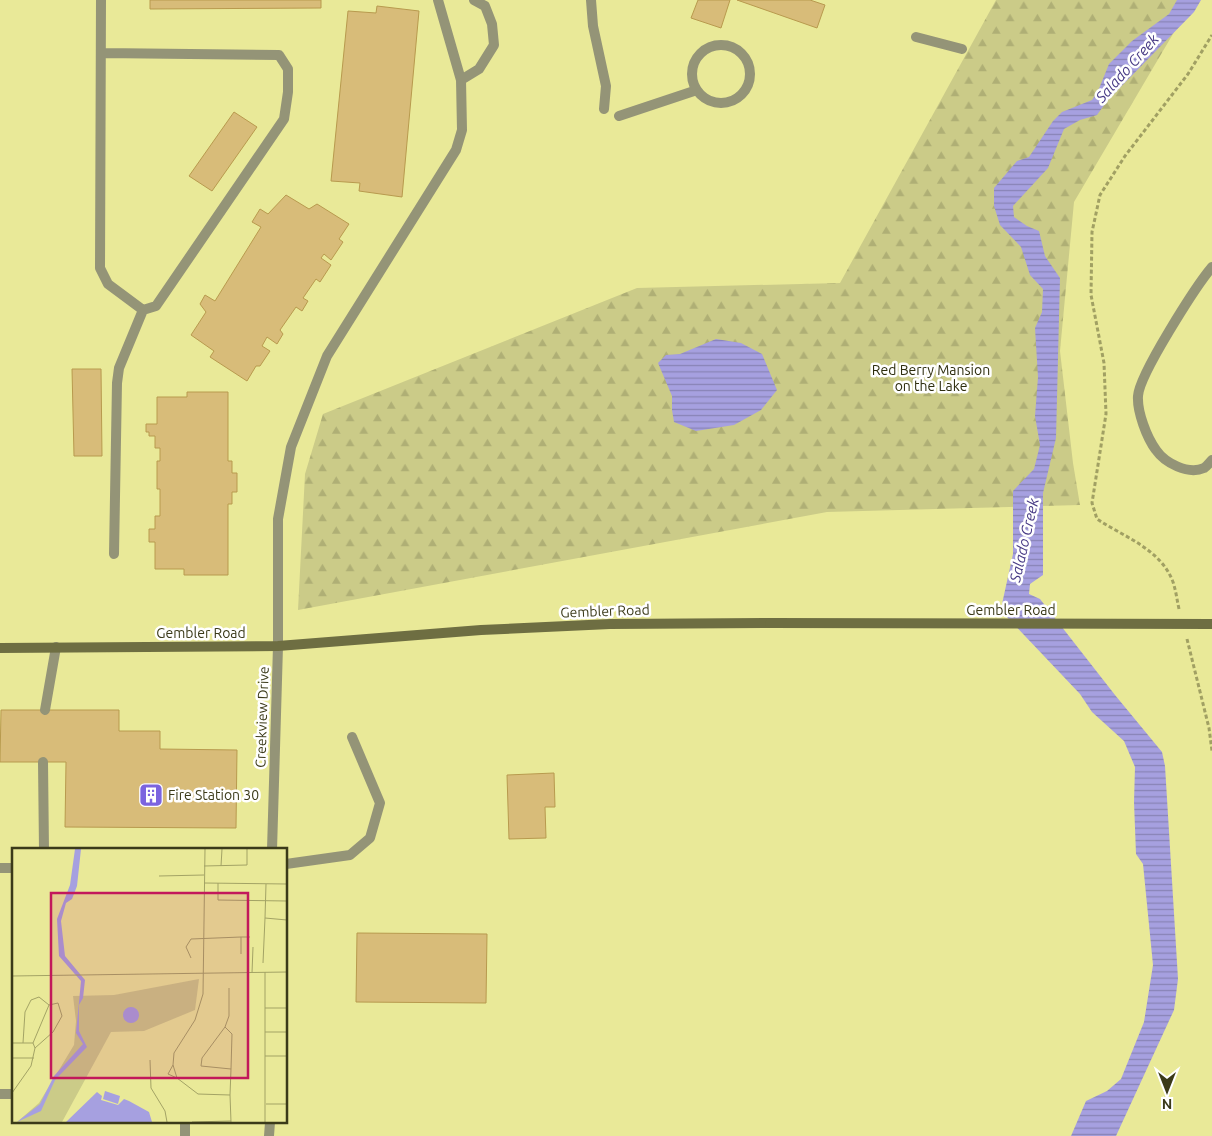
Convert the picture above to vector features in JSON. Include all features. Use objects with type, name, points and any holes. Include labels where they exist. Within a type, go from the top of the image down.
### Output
[{"type":"main road","name":"Gembler Road","points":[[0,648],[278,646],[481,630],[619,624],[1212,624]]},
{"type":"street","points":[[101,0],[100,268],[108,284],[143,310]]},
{"type":"street","name":"Creekview Drive","points":[[272,848],[278,646],[278,519],[291,447],[327,356],[456,150],[462,130],[461,80],[438,0]]},
{"type":"street","points":[[461,80],[479,69],[494,45],[492,24],[485,6],[474,0]]},
{"type":"street","points":[[591,0],[593,26],[606,86],[604,109]]},
{"type":"street","points":[[916,36],[962,48]]},
{"type":"street","points":[[723,45],[732,47],[741,53],[746,60],[749,70],[749,80],[739,96],[730,101],[711,101],[703,97],[697,90],[693,82],[692,73],[698,56],[705,49],[723,45]]},
{"type":"street","points":[[102,53],[279,55],[288,69],[288,92],[284,119],[156,306],[143,310]]},
{"type":"street","points":[[619,116],[697,90]]},
{"type":"street","points":[[1212,267],[1202,279],[1166,339],[1142,381],[1138,396],[1143,425],[1156,451],[1169,462],[1188,470],[1204,468],[1212,460]]},
{"type":"street","points":[[114,554],[117,383],[119,368],[143,310]]},
{"type":"street","points":[[45,710],[56,647]]},
{"type":"street","points":[[288,864],[350,855],[370,838],[380,804],[352,737]]},
{"type":"street","points":[[43,762],[44,848]]},
{"type":"path","points":[[1146,547],[1097,519],[1092,503],[1106,414],[1104,363],[1091,295],[1092,232],[1100,195],[1125,156],[1188,74],[1212,35]]},
{"type":"path","points":[[1209,728],[1212,750]]},
{"type":"green space","name":"Red Berry Mansion on the Lake","points":[[996,0],[1193,0],[1074,202],[1060,351],[1073,463],[1080,505],[827,512],[298,610],[305,474],[323,414],[637,288],[840,283]]},
{"type":"water","name":"Salado Creek","points":[[1177,0],[1201,0],[1194,12],[1107,101],[1097,115],[1080,120],[1064,129],[1048,168],[1013,206],[1014,217],[1027,226],[1039,231],[1045,256],[1060,278],[1056,438],[1043,493],[1043,575],[1030,584],[1029,594],[1040,599],[1162,752],[1165,766],[1178,979],[1174,1010],[1116,1136],[1071,1136],[1086,1101],[1107,1091],[1121,1079],[1144,1022],[1153,965],[1143,864],[1136,854],[1135,767],[1124,741],[1092,712],[1080,694],[1005,615],[1002,604],[1013,554],[1013,491],[1034,469],[1040,445],[1035,416],[1038,377],[1035,328],[1042,312],[1043,289],[1030,275],[1021,247],[1000,225],[994,206],[994,188],[1017,161],[1029,157],[1053,121],[1062,112],[1092,100],[1098,91],[1109,64],[1132,41],[1169,14]]},
{"type":"water","points":[[716,339],[741,343],[762,354],[777,390],[761,410],[734,425],[696,431],[674,422],[672,396],[658,363],[666,355],[680,354]]},
{"type":"building","points":[[150,0],[321,0],[321,8],[150,9]]},
{"type":"building","points":[[698,0],[730,0],[721,28],[691,18]]},
{"type":"building","points":[[737,0],[810,0],[825,5],[817,28]]},
{"type":"building","points":[[377,6],[419,11],[402,197],[359,191],[360,183],[331,181],[348,11],[376,13]]},
{"type":"building","points":[[234,112],[257,127],[212,191],[189,176]]},
{"type":"building","points":[[286,195],[309,209],[317,204],[349,224],[339,239],[343,242],[331,260],[324,254],[321,258],[331,265],[320,282],[316,279],[303,298],[308,301],[302,311],[296,307],[280,330],[283,334],[277,344],[267,337],[262,346],[270,351],[260,366],[256,366],[247,381],[210,357],[214,351],[191,335],[206,312],[200,304],[205,295],[215,301],[261,227],[252,222],[260,209],[268,214]]},
{"type":"building","points":[[72,369],[101,369],[102,456],[74,456]]},
{"type":"building","points":[[187,392],[228,392],[228,461],[232,461],[232,473],[237,473],[237,492],[232,492],[232,504],[228,504],[228,575],[184,575],[184,569],[155,569],[155,542],[149,542],[149,529],[155,529],[155,516],[160,516],[160,489],[157,489],[157,461],[160,461],[160,448],[155,448],[155,436],[149,436],[149,432],[146,432],[146,424],[157,424],[157,397],[187,397]]},
{"type":"building","name":"Fire Station 30","points":[[1,710],[119,710],[119,731],[160,731],[160,749],[237,750],[236,828],[65,827],[66,762],[0,762]]},
{"type":"building","points":[[554,773],[555,807],[545,807],[546,838],[509,839],[507,775]]},
{"type":"building","points":[[357,933],[487,934],[486,1003],[356,1002]]},
{"type":"place","name":"Fire Station 30","points":[[151,795]]}]
